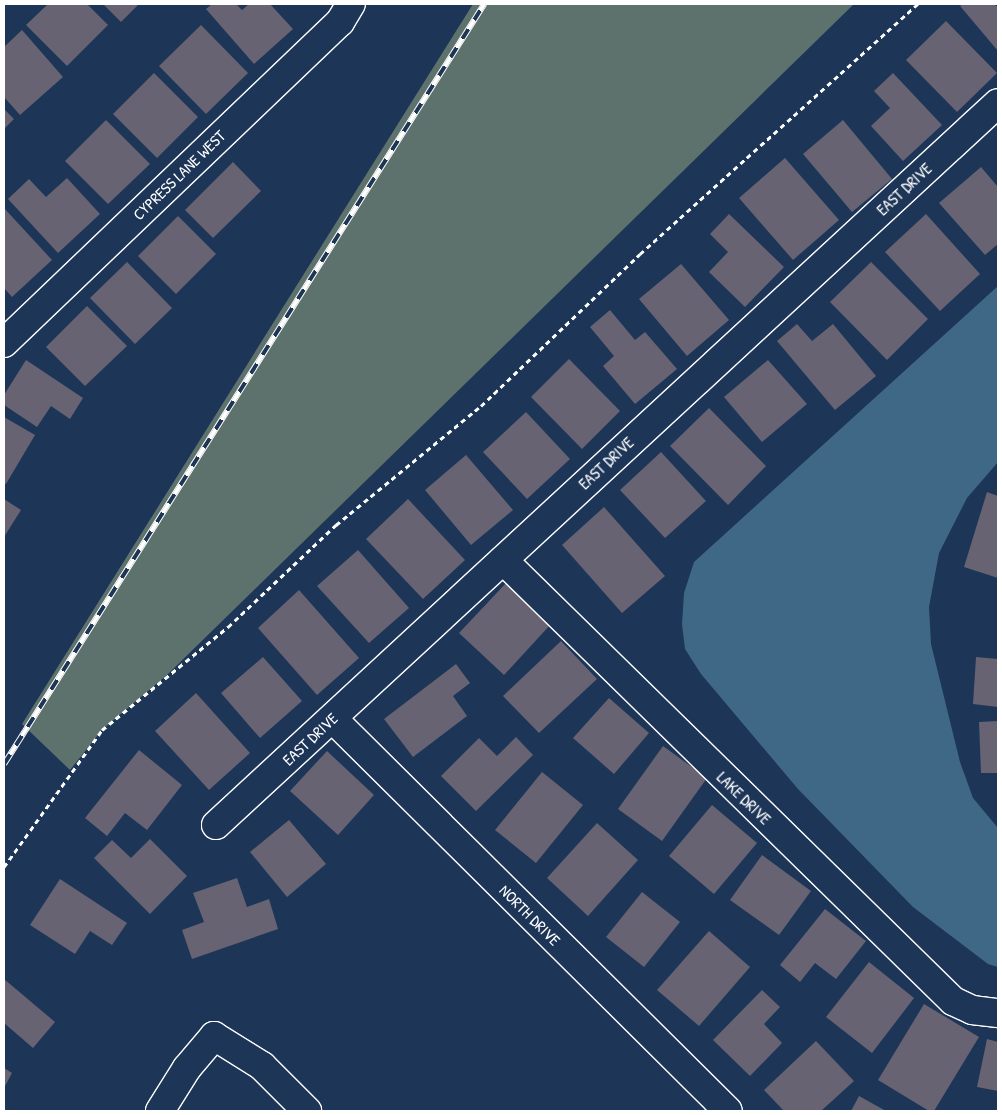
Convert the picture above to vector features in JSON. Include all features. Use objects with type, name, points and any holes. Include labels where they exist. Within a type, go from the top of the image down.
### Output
[{"type":"street","name":"CYPRESS LANE WEST","points":[[4,343],[340,22],[351,4]]},
{"type":"street","name":"EAST DRIVE","points":[[216,826],[998,103]]},
{"type":"street","name":"LAKE DRIVE","points":[[503,560],[953,1001],[972,1010],[998,1013]]},
{"type":"street","name":"NORTH DRIVE","points":[[332,719],[728,1111]]},
{"type":"street","points":[[160,1111],[187,1068],[214,1036],[262,1066],[307,1111]]},
{"type":"path","points":[[4,867],[102,730],[228,627],[336,525],[481,406],[640,254],[918,4]]},
{"type":"green space","points":[[473,4],[854,4],[168,674],[102,730],[70,770],[22,724]]},
{"type":"water","points":[[998,286],[998,462],[967,498],[939,553],[929,607],[931,644],[960,762],[973,798],[998,828],[998,967],[988,964],[913,907],[798,789],[701,674],[685,649],[682,624],[684,593],[694,562]]},
{"type":"building","points":[[48,4],[87,4],[108,25],[67,66],[26,25]]},
{"type":"building","points":[[103,4],[139,4],[121,22]]},
{"type":"building","points":[[212,4],[236,4],[242,10],[249,4],[270,4],[293,29],[254,64],[206,9]]},
{"type":"building","points":[[963,4],[993,4],[998,7],[998,51],[960,6]]},
{"type":"building","points":[[946,21],[997,73],[957,112],[906,60]]},
{"type":"building","points":[[201,25],[248,73],[206,114],[159,66]]},
{"type":"building","points":[[22,30],[63,77],[20,115],[4,97],[4,47]]},
{"type":"building","points":[[154,73],[198,117],[157,158],[113,114]]},
{"type":"building","points":[[893,73],[942,125],[903,161],[871,126],[890,108],[874,91]]},
{"type":"building","points":[[4,109],[14,119],[4,129]]},
{"type":"building","points":[[106,120],[150,164],[108,204],[65,161]]},
{"type":"building","points":[[843,120],[892,179],[852,212],[803,154]]},
{"type":"building","points":[[785,158],[839,220],[793,260],[739,198]]},
{"type":"building","points":[[233,162],[261,191],[213,238],[185,210]]},
{"type":"building","points":[[981,167],[998,187],[998,244],[985,255],[939,203]]},
{"type":"building","points":[[67,178],[100,214],[58,253],[8,199],[29,179],[46,197]]},
{"type":"building","points":[[4,208],[52,260],[12,297],[4,288]]},
{"type":"building","points":[[729,214],[784,267],[745,307],[709,272],[728,252],[710,234]]},
{"type":"building","points":[[926,214],[980,274],[940,311],[885,252]]},
{"type":"building","points":[[178,216],[216,254],[176,294],[138,256]]},
{"type":"building","points":[[127,262],[172,308],[135,344],[90,298]]},
{"type":"building","points":[[871,262],[928,319],[887,360],[830,302]]},
{"type":"building","points":[[681,264],[729,320],[687,356],[639,299]]},
{"type":"building","points":[[87,306],[127,346],[85,386],[46,347]]},
{"type":"building","points":[[610,310],[635,340],[645,332],[677,369],[635,404],[603,366],[614,356],[590,327]]},
{"type":"building","points":[[797,324],[812,341],[833,324],[876,376],[835,410],[777,341]]},
{"type":"building","points":[[569,359],[620,411],[582,449],[531,397]]},
{"type":"building","points":[[26,360],[83,398],[70,419],[51,406],[37,427],[4,405],[4,395]]},
{"type":"building","points":[[768,360],[807,404],[762,442],[724,397]]},
{"type":"building","points":[[709,408],[766,466],[728,505],[670,446]]},
{"type":"building","points":[[526,412],[570,459],[527,499],[483,452]]},
{"type":"building","points":[[4,417],[35,435],[6,484],[4,483]]},
{"type":"building","points":[[661,452],[706,501],[665,538],[620,490]]},
{"type":"building","points":[[466,455],[513,510],[471,545],[425,490]]},
{"type":"building","points":[[987,492],[998,496],[998,578],[964,567]]},
{"type":"building","points":[[4,499],[21,510],[4,537]]},
{"type":"building","points":[[408,499],[465,560],[423,599],[366,539]]},
{"type":"building","points":[[604,507],[665,576],[622,613],[562,545]]},
{"type":"building","points":[[358,550],[409,608],[369,643],[317,586]]},
{"type":"building","points":[[507,582],[551,624],[504,675],[459,633]]},
{"type":"building","points":[[299,590],[359,658],[317,695],[258,628]]},
{"type":"building","points":[[561,641],[597,679],[539,733],[503,696]]},
{"type":"building","points":[[263,657],[302,701],[260,738],[221,693]]},
{"type":"building","points":[[976,657],[998,659],[998,707],[973,704]]},
{"type":"building","points":[[456,664],[470,683],[453,696],[467,716],[413,757],[384,719]]},
{"type":"building","points":[[196,693],[250,753],[209,790],[155,731]]},
{"type":"building","points":[[609,698],[649,733],[614,774],[573,738]]},
{"type":"building","points":[[998,721],[998,773],[981,773],[979,722]]},
{"type":"building","points":[[516,737],[533,755],[476,811],[441,776],[479,738],[497,756]]},
{"type":"building","points":[[663,746],[707,778],[662,841],[618,809]]},
{"type":"building","points":[[139,750],[182,785],[147,830],[125,813],[107,836],[85,818]]},
{"type":"building","points":[[327,751],[374,795],[338,835],[290,791]]},
{"type":"building","points":[[542,772],[583,805],[536,863],[495,830]]},
{"type":"building","points":[[712,805],[757,843],[714,894],[669,856]]},
{"type":"building","points":[[289,820],[326,864],[287,897],[250,852]]},
{"type":"building","points":[[597,823],[638,860],[588,916],[547,878]]},
{"type":"building","points":[[150,839],[187,876],[150,914],[94,858],[112,840],[131,858]]},
{"type":"building","points":[[762,855],[811,891],[779,935],[730,900]]},
{"type":"building","points":[[237,878],[247,907],[269,899],[278,929],[192,959],[182,930],[204,922],[193,893]]},
{"type":"building","points":[[60,879],[127,923],[112,945],[90,931],[75,954],[30,925]]},
{"type":"building","points":[[642,892],[680,922],[644,967],[606,937]]},
{"type":"building","points":[[825,909],[866,941],[836,979],[815,963],[800,982],[780,965]]},
{"type":"building","points":[[709,931],[750,967],[699,1026],[657,990]]},
{"type":"building","points":[[869,962],[914,998],[872,1053],[826,1017]]},
{"type":"building","points":[[4,979],[55,1022],[33,1048],[4,1023]]},
{"type":"building","points":[[762,990],[780,1007],[764,1024],[782,1043],[750,1076],[713,1040]]},
{"type":"building","points":[[924,1004],[979,1037],[934,1111],[929,1111],[878,1080]]},
{"type":"building","points":[[987,1039],[998,1042],[998,1091],[977,1087]]},
{"type":"building","points":[[816,1041],[854,1081],[821,1111],[784,1111],[764,1090]]},
{"type":"building","points":[[4,1068],[12,1073],[4,1088]]},
{"type":"building","points":[[859,1096],[886,1111],[851,1111]]},
{"type":"railway","points":[[4,764],[484,4]]}]
